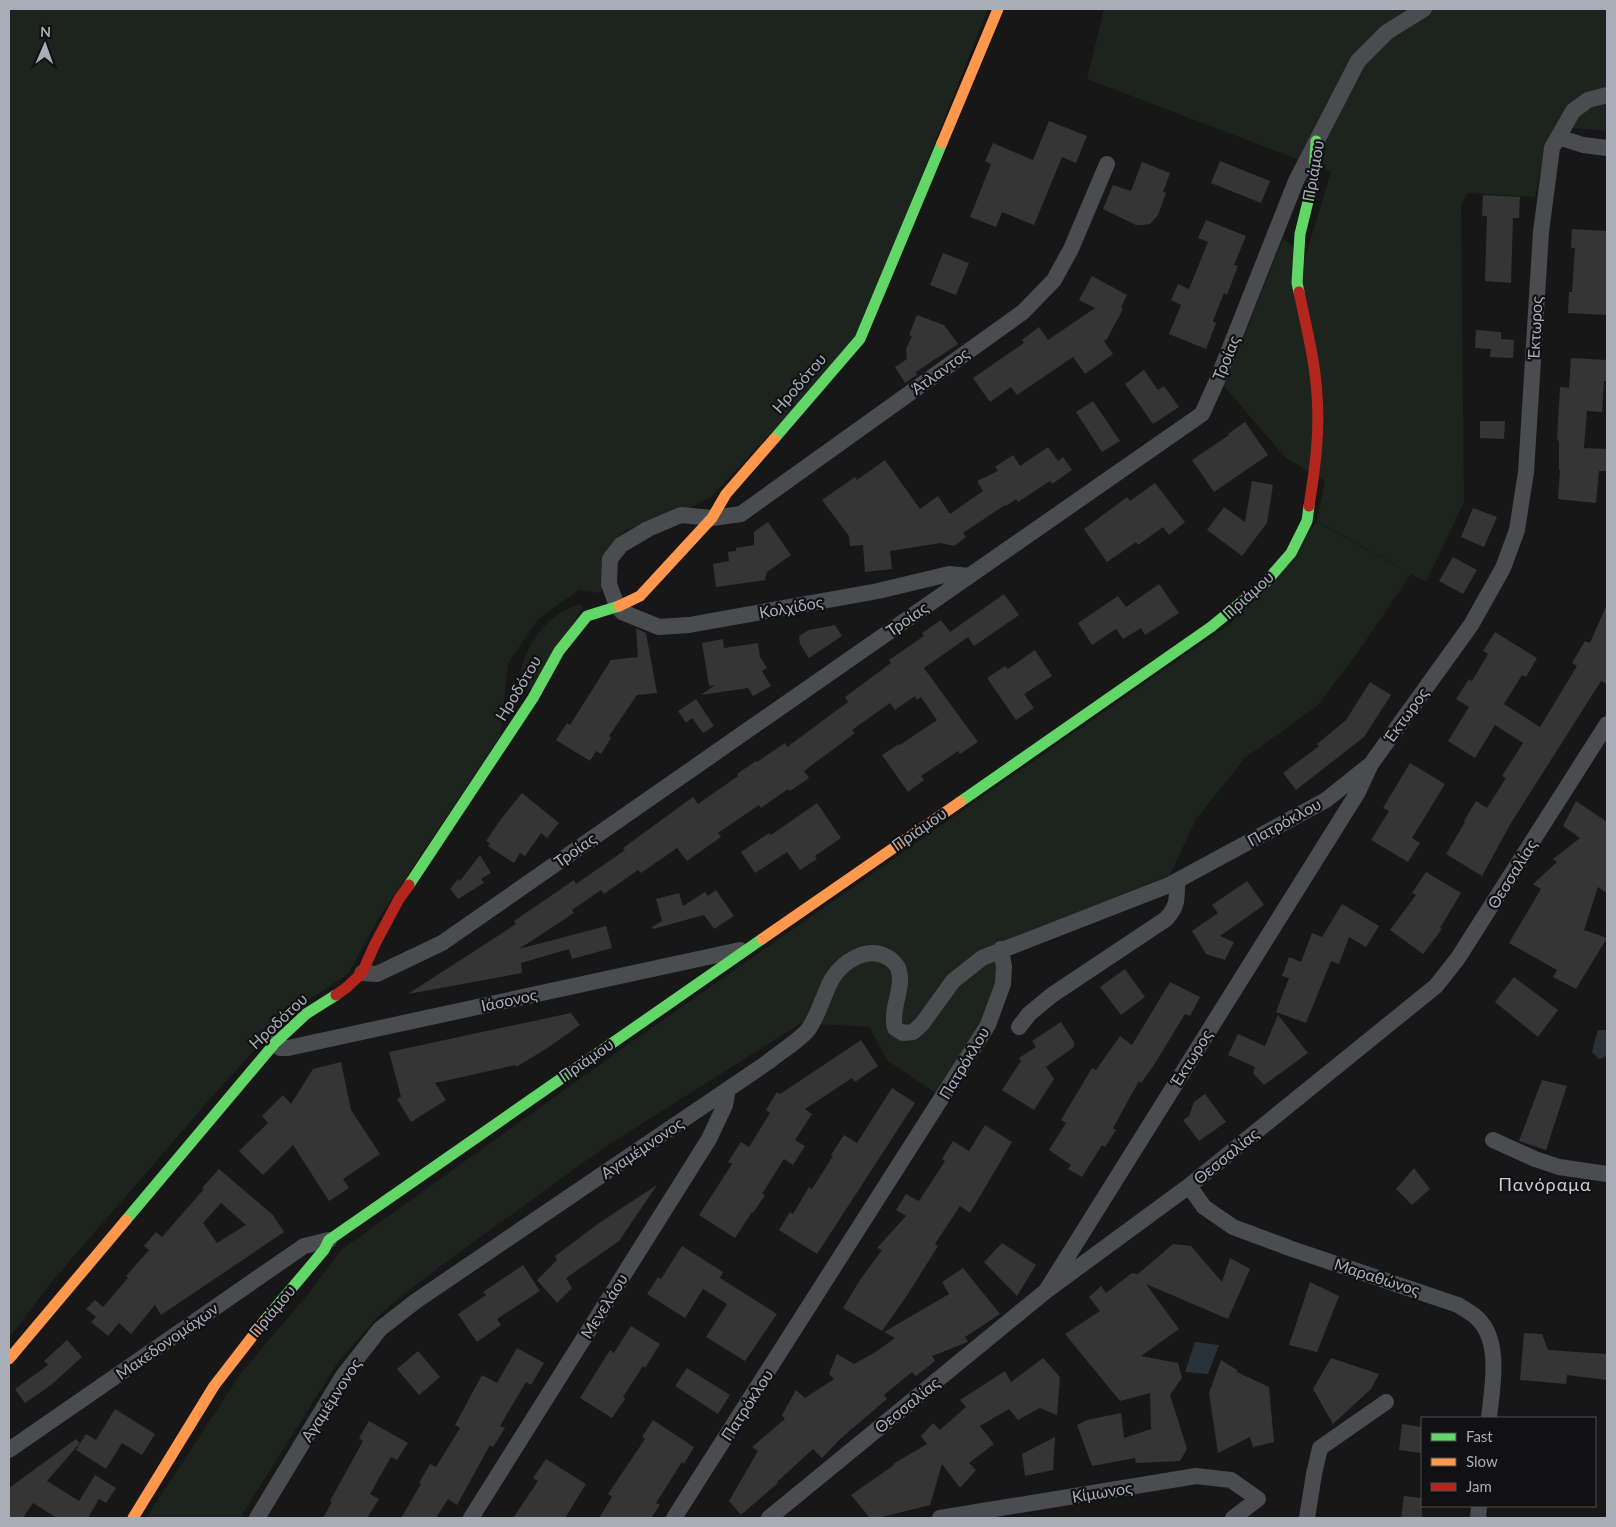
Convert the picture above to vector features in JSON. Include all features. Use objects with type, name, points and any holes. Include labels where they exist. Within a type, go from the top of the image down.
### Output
[{"type":"street","name":"Ηροδότου","points":[[9,1359],[275,1043],[306,1014],[346,988],[362,973],[399,899],[533,698],[559,651],[587,616],[628,603],[640,596],[712,518],[726,494],[860,338],[998,9]]},
{"type":"street","name":"Πριάμου","points":[[133,1518],[214,1386],[250,1338],[324,1250],[329,1240],[1211,627],[1265,584],[1290,553],[1307,521],[1317,459],[1317,395],[1313,363],[1297,283],[1300,234],[1314,178],[1316,142],[1358,61],[1388,32],[1424,9]]},
{"type":"street","name":"Έκτωρος","points":[[1046,1291],[1358,792],[1371,764],[1471,625],[1503,568],[1517,530],[1526,472],[1541,232],[1552,148],[1573,111],[1588,100],[1607,95]]},
{"type":"street","points":[[1558,137],[1583,145],[1607,148]]},
{"type":"street","name":"Τροίας","points":[[362,973],[377,974],[442,943],[1202,414],[1296,181],[1316,142]]},
{"type":"street","name":"Άτλαντος","points":[[617,606],[609,584],[610,559],[621,545],[648,529],[681,515],[712,518],[741,514],[1023,312],[1054,280],[1071,249],[1107,164]]},
{"type":"street","name":"Κολχίδος","points":[[617,606],[622,612],[659,627],[689,625],[878,591],[949,574],[969,576]]},
{"type":"street","name":"Θεσσαλίας","points":[[769,1518],[1046,1291],[1190,1186],[1436,986],[1458,958],[1607,724]]},
{"type":"street","name":"Πατρόκλου","points":[[674,1518],[988,1025],[1003,984],[1004,967],[1001,949],[1177,881],[1326,800],[1371,764]]},
{"type":"street","points":[[1020,1027],[1029,1014],[1052,995],[1166,920],[1173,912],[1177,902],[1177,881]]},
{"type":"street","name":"Ιάσονος","points":[[275,1043],[280,1048],[288,1048],[746,949]]},
{"type":"street","name":"Αγαμέμνονος","points":[[257,1518],[343,1376],[380,1329],[424,1295],[768,1062],[807,1031],[833,978],[847,964],[863,953],[879,953],[891,959],[899,970],[899,984],[893,1020],[895,1028],[903,1033],[912,1032],[922,1024],[953,981],[982,958],[1001,949]]},
{"type":"street","name":"Μενελάου","points":[[471,1518],[709,1139],[726,1105],[728,1089]]},
{"type":"street","points":[[1493,1140],[1535,1159],[1560,1167],[1607,1174]]},
{"type":"street","name":"Μαραθώνος","points":[[1190,1186],[1204,1208],[1233,1227],[1458,1305],[1477,1317],[1488,1332],[1492,1345],[1493,1382],[1489,1417]]},
{"type":"street","name":"Μακεδονομάχων","points":[[9,1450],[304,1246],[329,1240]]},
{"type":"street","points":[[1307,1518],[1320,1448],[1386,1402]]},
{"type":"street","name":"Κίμωνος","points":[[940,1518],[1196,1476],[1231,1480],[1258,1499],[1233,1518]]},
{"type":"shaded area","points":[[9,9],[988,9],[855,343],[711,497],[683,511],[628,529],[613,542],[604,559],[603,589],[599,593],[579,590],[538,619],[508,663],[500,736],[377,921],[348,974],[290,1012],[216,1092],[49,1285],[9,1338]]},
{"type":"shaded area","points":[[1104,9],[1607,9],[1607,131],[1563,127],[1545,147],[1535,197],[1467,193],[1461,206],[1464,502],[1426,582],[1317,521],[1325,481],[1286,458],[1223,385],[1283,238],[1305,258],[1331,172],[1087,79]]},
{"type":"shaded area","points":[[1317,522],[1411,574],[1360,649],[1317,706],[1245,758],[1196,819],[1170,875],[990,948],[997,967],[995,997],[940,1096],[888,1061],[869,1027],[801,1023],[602,1149],[434,1271],[382,1312],[338,1362],[240,1518],[146,1518],[241,1373],[308,1294],[341,1250],[630,1043],[1231,623]]},
{"type":"shaded area","points":[[581,604],[583,607],[532,690],[519,687],[524,660],[529,647],[537,635],[557,615],[568,608]]},
{"type":"shaded area","points":[[1598,1030],[1607,1030],[1607,1056],[1599,1059],[1592,1052]]},
{"type":"shaded area","points":[[1195,1342],[1219,1345],[1208,1374],[1185,1372]]},
{"type":"building","points":[[1049,121],[1087,136],[1076,163],[1062,157],[1034,225],[1002,212],[996,227],[970,217],[991,164],[985,161],[993,143],[1033,160]]},
{"type":"building","points":[[1220,161],[1270,181],[1261,203],[1211,183]]},
{"type":"building","points":[[1142,162],[1170,173],[1163,192],[1166,193],[1158,215],[1150,224],[1136,225],[1103,209],[1113,185],[1131,191]]},
{"type":"building","points":[[1483,195],[1520,197],[1519,218],[1513,218],[1511,283],[1485,281],[1487,216],[1482,216]]},
{"type":"building","points":[[1206,220],[1246,236],[1234,265],[1238,266],[1227,295],[1224,293],[1213,321],[1216,323],[1206,349],[1169,334],[1181,305],[1171,300],[1178,284],[1189,289],[1208,242],[1198,238]]},
{"type":"building","points":[[1572,229],[1607,231],[1607,315],[1568,313],[1569,292],[1572,292],[1575,248],[1571,248]]},
{"type":"building","points":[[943,253],[969,263],[956,295],[930,285]]},
{"type":"building","points":[[1092,276],[1127,295],[1121,307],[1123,309],[1107,339],[1104,341],[1113,354],[1085,374],[1073,357],[1017,395],[1011,387],[990,402],[973,378],[1024,343],[1022,340],[1039,327],[1048,340],[1095,308],[1079,300]]},
{"type":"building","points":[[917,315],[944,325],[958,344],[916,372],[917,375],[905,383],[895,367],[907,359],[906,349],[912,336],[909,335]]},
{"type":"building","points":[[1476,330],[1501,332],[1501,339],[1514,340],[1513,358],[1490,357],[1491,349],[1475,348]]},
{"type":"building","points":[[1571,358],[1607,360],[1607,381],[1604,381],[1602,412],[1587,411],[1584,448],[1606,449],[1606,471],[1599,471],[1596,503],[1558,499],[1560,470],[1559,441],[1557,440],[1560,387],[1569,388]]},
{"type":"building","points":[[1144,370],[1158,390],[1164,386],[1179,407],[1153,424],[1125,384]]},
{"type":"building","points":[[1093,401],[1120,441],[1102,452],[1076,412]]},
{"type":"building","points":[[1480,421],[1505,421],[1504,439],[1480,438]]},
{"type":"building","points":[[1245,422],[1268,455],[1214,492],[1192,460]]},
{"type":"building","points":[[1048,447],[1058,461],[1063,457],[1072,470],[1052,484],[1050,481],[1018,502],[1016,499],[1005,505],[963,533],[966,537],[954,546],[941,543],[890,551],[892,569],[865,572],[863,545],[850,546],[849,536],[822,500],[855,477],[857,480],[885,460],[920,509],[938,496],[950,514],[983,491],[977,481],[998,471],[995,467],[1013,455],[1020,466]]},
{"type":"building","points":[[1252,481],[1273,485],[1267,523],[1242,556],[1207,530],[1224,507],[1245,522]]},
{"type":"building","points":[[1155,483],[1185,522],[1169,535],[1163,527],[1138,545],[1136,542],[1107,562],[1084,529],[1127,497],[1130,501]]},
{"type":"building","points":[[1473,508],[1497,517],[1484,547],[1461,537]]},
{"type":"building","points":[[768,522],[791,555],[767,572],[765,580],[716,587],[713,564],[729,561],[728,552],[736,551],[736,548],[754,545],[754,532]]},
{"type":"building","points":[[1453,557],[1477,570],[1463,594],[1439,581]]},
{"type":"building","points":[[1159,584],[1179,613],[1145,635],[1141,628],[1123,639],[1116,629],[1092,645],[1078,623],[1118,596],[1126,607]]},
{"type":"building","points":[[1004,594],[1019,615],[974,646],[968,637],[924,668],[978,742],[960,754],[958,751],[921,776],[924,780],[908,792],[882,755],[937,720],[921,697],[917,700],[915,696],[895,710],[890,703],[852,730],[855,733],[804,771],[809,778],[790,791],[788,789],[761,808],[759,805],[718,833],[721,837],[687,861],[677,848],[641,873],[638,870],[604,894],[601,890],[572,910],[574,913],[519,949],[606,926],[612,948],[572,959],[569,949],[521,963],[522,973],[408,994],[516,924],[514,921],[574,880],[576,884],[625,850],[623,848],[693,797],[698,804],[756,761],[785,743],[787,747],[848,702],[845,697],[891,663],[889,660],[924,636],[922,633],[941,620],[950,632]]},
{"type":"building","points":[[1607,604],[1607,684],[1601,681],[1511,823],[1482,876],[1446,854],[1476,801],[1487,808],[1506,778],[1502,776],[1523,743],[1495,725],[1475,758],[1448,741],[1469,707],[1456,699],[1469,679],[1472,681],[1488,654],[1483,651],[1495,632],[1537,658],[1526,677],[1522,675],[1504,704],[1540,727],[1577,666],[1572,663],[1585,641],[1590,643]]},
{"type":"building","points":[[835,625],[842,636],[809,658],[800,644],[799,636],[809,630]]},
{"type":"building","points":[[636,628],[646,633],[657,693],[637,695],[609,736],[611,738],[601,754],[596,751],[590,761],[556,740],[567,723],[570,725],[611,660],[638,657]]},
{"type":"building","points":[[723,639],[724,648],[758,643],[760,657],[767,668],[762,671],[771,686],[753,696],[748,688],[701,695],[715,685],[709,686],[702,643]]},
{"type":"building","points":[[1035,650],[1052,676],[1024,694],[1034,708],[1016,720],[987,678],[1005,666],[1008,669]]},
{"type":"building","points":[[1370,682],[1391,695],[1364,737],[1296,790],[1283,773],[1319,746],[1317,744],[1346,720]]},
{"type":"building","points":[[696,699],[714,726],[703,733],[692,718],[686,723],[678,711]]},
{"type":"building","points":[[1410,763],[1445,784],[1412,838],[1420,843],[1408,862],[1371,840],[1389,811],[1383,808]]},
{"type":"building","points":[[522,793],[559,823],[547,838],[541,833],[525,856],[520,853],[514,863],[488,846],[490,843],[486,841]]},
{"type":"building","points":[[1576,801],[1607,822],[1607,893],[1598,887],[1584,930],[1607,938],[1576,989],[1553,977],[1557,970],[1509,943],[1541,889],[1533,884],[1557,862],[1553,859],[1580,838],[1563,826]]},
{"type":"building","points":[[817,803],[841,838],[815,856],[817,859],[800,870],[787,852],[755,873],[741,852],[769,833],[771,835]]},
{"type":"building","points":[[480,855],[491,873],[481,879],[484,883],[458,899],[450,889],[458,879],[460,881]]},
{"type":"building","points":[[1426,872],[1461,893],[1440,928],[1442,929],[1423,954],[1390,930],[1416,895],[1412,893]]},
{"type":"building","points":[[1247,881],[1264,905],[1220,936],[1234,942],[1225,960],[1206,954],[1192,931],[1218,913],[1212,905]]},
{"type":"building","points":[[716,890],[734,916],[714,929],[704,915],[653,929],[652,927],[662,921],[656,899],[679,893],[683,906],[705,892],[708,896]]},
{"type":"building","points":[[1342,904],[1379,926],[1366,947],[1349,937],[1339,964],[1331,961],[1306,1023],[1276,1012],[1289,978],[1282,976],[1289,957],[1301,962],[1312,933],[1322,937]]},
{"type":"building","points":[[1125,969],[1145,997],[1121,1015],[1100,987]]},
{"type":"building","points":[[1514,977],[1558,1010],[1538,1037],[1495,1002]]},
{"type":"building","points":[[1170,982],[1200,997],[1190,1016],[1185,1014],[1154,1065],[1141,1083],[1139,1081],[1113,1128],[1116,1130],[1105,1147],[1102,1145],[1082,1177],[1068,1169],[1071,1165],[1049,1150],[1066,1123],[1061,1120],[1092,1068],[1096,1070],[1120,1036],[1132,1045]]},
{"type":"building","points":[[571,1013],[580,1025],[516,1067],[515,1065],[435,1083],[446,1100],[411,1122],[397,1099],[401,1097],[389,1052]]},
{"type":"building","points":[[1278,1015],[1308,1053],[1264,1085],[1253,1073],[1255,1067],[1228,1055],[1238,1034],[1265,1046]]},
{"type":"building","points":[[1061,1022],[1074,1042],[1074,1047],[1046,1067],[1054,1079],[1034,1110],[1002,1090],[1021,1061],[1019,1058],[1036,1047],[1032,1041]]},
{"type":"building","points":[[861,1040],[878,1066],[855,1082],[852,1078],[805,1109],[812,1114],[795,1140],[805,1146],[793,1165],[784,1159],[762,1194],[765,1195],[735,1238],[699,1215],[732,1164],[728,1162],[741,1142],[749,1147],[770,1113],[766,1110],[777,1092],[780,1094]]},
{"type":"building","points":[[341,1062],[351,1110],[380,1154],[343,1179],[349,1188],[329,1201],[293,1145],[263,1175],[239,1151],[268,1123],[262,1116],[283,1095],[291,1104],[313,1069]]},
{"type":"building","points":[[1542,1080],[1567,1086],[1546,1150],[1519,1141]]},
{"type":"building","points":[[892,1088],[915,1103],[817,1254],[779,1230],[790,1212],[793,1214],[809,1187],[812,1189],[844,1135],[857,1143]]},
{"type":"building","points":[[1205,1094],[1226,1122],[1199,1141],[1183,1120],[1189,1116],[1194,1102]]},
{"type":"building","points":[[985,1125],[1012,1142],[970,1213],[960,1206],[935,1244],[938,1246],[882,1331],[843,1308],[860,1280],[882,1250],[877,1248],[906,1216],[896,1210],[906,1194],[919,1201],[945,1161],[942,1159],[953,1141],[969,1151]]},
{"type":"building","points":[[1414,1168],[1430,1189],[1412,1205],[1396,1189]]},
{"type":"building","points":[[219,1169],[273,1215],[284,1232],[161,1315],[155,1305],[131,1334],[119,1323],[108,1336],[91,1322],[96,1317],[86,1309],[95,1300],[103,1307],[128,1278],[126,1276],[149,1250],[144,1246],[156,1232],[162,1237],[204,1189],[202,1188]],"holes":[[[221,1203],[246,1225],[217,1243],[203,1223]]]},
{"type":"building","points":[[657,1185],[619,1241],[566,1278],[572,1288],[557,1303],[537,1280],[557,1260],[555,1256],[602,1221]]},
{"type":"building","points":[[1002,1243],[1036,1265],[1017,1296],[984,1262]]},
{"type":"building","points":[[1173,1244],[1191,1246],[1222,1282],[1230,1258],[1250,1269],[1228,1319],[1146,1284],[1179,1329],[1141,1356],[1178,1363],[1182,1378],[1170,1395],[1187,1449],[1180,1461],[1136,1463],[1135,1458],[1092,1466],[1077,1425],[1087,1420],[1121,1413],[1124,1438],[1151,1429],[1150,1393],[1120,1401],[1065,1334],[1100,1311],[1089,1297],[1101,1286],[1106,1293],[1132,1273],[1138,1274]]},
{"type":"building","points":[[682,1246],[723,1272],[720,1278],[777,1314],[745,1361],[706,1337],[727,1304],[703,1289],[685,1318],[647,1294],[658,1277],[661,1279]]},
{"type":"building","points":[[523,1265],[540,1291],[497,1319],[501,1325],[477,1342],[458,1314],[486,1295],[483,1292]]},
{"type":"building","points":[[963,1268],[1000,1314],[965,1337],[968,1342],[932,1356],[935,1361],[916,1376],[912,1372],[884,1395],[887,1399],[840,1439],[822,1458],[813,1449],[741,1515],[729,1501],[758,1451],[752,1447],[785,1419],[782,1415],[796,1390],[805,1398],[834,1379],[829,1374],[837,1354],[854,1364],[895,1338],[884,1332],[949,1294],[942,1282]]},
{"type":"building","points":[[1310,1282],[1339,1296],[1317,1352],[1289,1345]]},
{"type":"building","points":[[631,1326],[660,1344],[645,1368],[643,1366],[612,1418],[580,1398],[610,1350],[614,1353]]},
{"type":"building","points":[[1524,1333],[1542,1334],[1548,1350],[1607,1354],[1607,1380],[1567,1375],[1566,1384],[1520,1380]]},
{"type":"building","points":[[67,1340],[82,1357],[51,1385],[25,1403],[15,1389],[48,1365],[44,1361]]},
{"type":"building","points":[[517,1348],[544,1363],[531,1385],[526,1382],[500,1426],[505,1428],[493,1447],[490,1445],[457,1505],[448,1499],[436,1518],[401,1518],[421,1484],[419,1483],[430,1464],[436,1467],[460,1428],[455,1425],[482,1375],[497,1383]]},
{"type":"building","points":[[418,1351],[440,1377],[419,1395],[397,1369]]},
{"type":"building","points":[[1043,1358],[1060,1377],[1057,1415],[1040,1408],[1018,1420],[1009,1409],[980,1426],[994,1444],[969,1463],[976,1470],[960,1488],[942,1464],[930,1505],[878,1518],[870,1518],[851,1495],[893,1464],[927,1444],[921,1436],[933,1423],[940,1430],[966,1407],[960,1400],[1005,1371],[1011,1382]]},
{"type":"building","points":[[1331,1358],[1379,1374],[1371,1389],[1333,1424],[1313,1389]]},
{"type":"building","points":[[1221,1360],[1237,1370],[1237,1372],[1269,1387],[1274,1442],[1253,1447],[1250,1437],[1218,1453],[1209,1393]]},
{"type":"building","points":[[687,1368],[730,1395],[718,1414],[675,1386]]},
{"type":"building","points":[[115,1409],[155,1434],[142,1455],[122,1443],[106,1469],[76,1450],[86,1434],[96,1440]]},
{"type":"building","points":[[653,1420],[694,1447],[684,1464],[682,1462],[656,1503],[660,1505],[651,1518],[599,1518],[612,1497],[608,1494],[645,1439],[642,1437]]},
{"type":"building","points":[[369,1421],[408,1443],[397,1460],[391,1457],[370,1494],[379,1499],[367,1518],[323,1518],[332,1502],[330,1501],[363,1441],[359,1438]]},
{"type":"building","points":[[1402,1424],[1421,1427],[1421,1453],[1399,1450]]},
{"type":"building","points":[[1055,1437],[1053,1470],[1025,1476],[1022,1454]]},
{"type":"building","points":[[76,1439],[80,1443],[47,1481],[79,1501],[95,1475],[116,1488],[106,1503],[99,1499],[88,1518],[57,1518],[33,1503],[23,1518],[9,1518],[9,1488]]},
{"type":"building","points":[[546,1459],[586,1484],[565,1518],[513,1518],[538,1481],[533,1478]]},
{"type":"building","points":[[1404,1496],[1421,1498],[1422,1518],[1401,1518]]},
{"type":"traffic: fast","points":[[1299,292],[1297,283],[1300,234],[1314,177],[1316,141]]},
{"type":"traffic: fast","points":[[774,439],[860,339],[942,143]]},
{"type":"traffic: fast","points":[[960,802],[1211,627],[1265,583],[1291,553],[1307,521],[1309,506]]},
{"type":"traffic: fast","points":[[409,885],[533,698],[559,651],[587,616],[619,606]]},
{"type":"traffic: fast","points":[[265,1320],[324,1250],[329,1240],[762,939]]},
{"type":"traffic: fast","points":[[126,1220],[275,1043],[306,1014],[336,995]]},
{"type":"traffic: slow","points":[[942,143],[998,9]]},
{"type":"traffic: slow","points":[[619,606],[640,596],[712,518],[726,494],[774,439]]},
{"type":"traffic: slow","points":[[762,939],[960,802]]},
{"type":"traffic: slow","points":[[9,1359],[126,1220]]},
{"type":"traffic: slow","points":[[133,1518],[214,1386],[265,1320]]},
{"type":"traffic: jam","points":[[1299,292],[1312,356],[1318,409],[1316,450],[1309,506]]},
{"type":"traffic: jam","points":[[336,995],[362,973],[399,899],[409,885]]},
{"type":"district","name":"Πανόραμα","points":[[1545,1185]]}]
